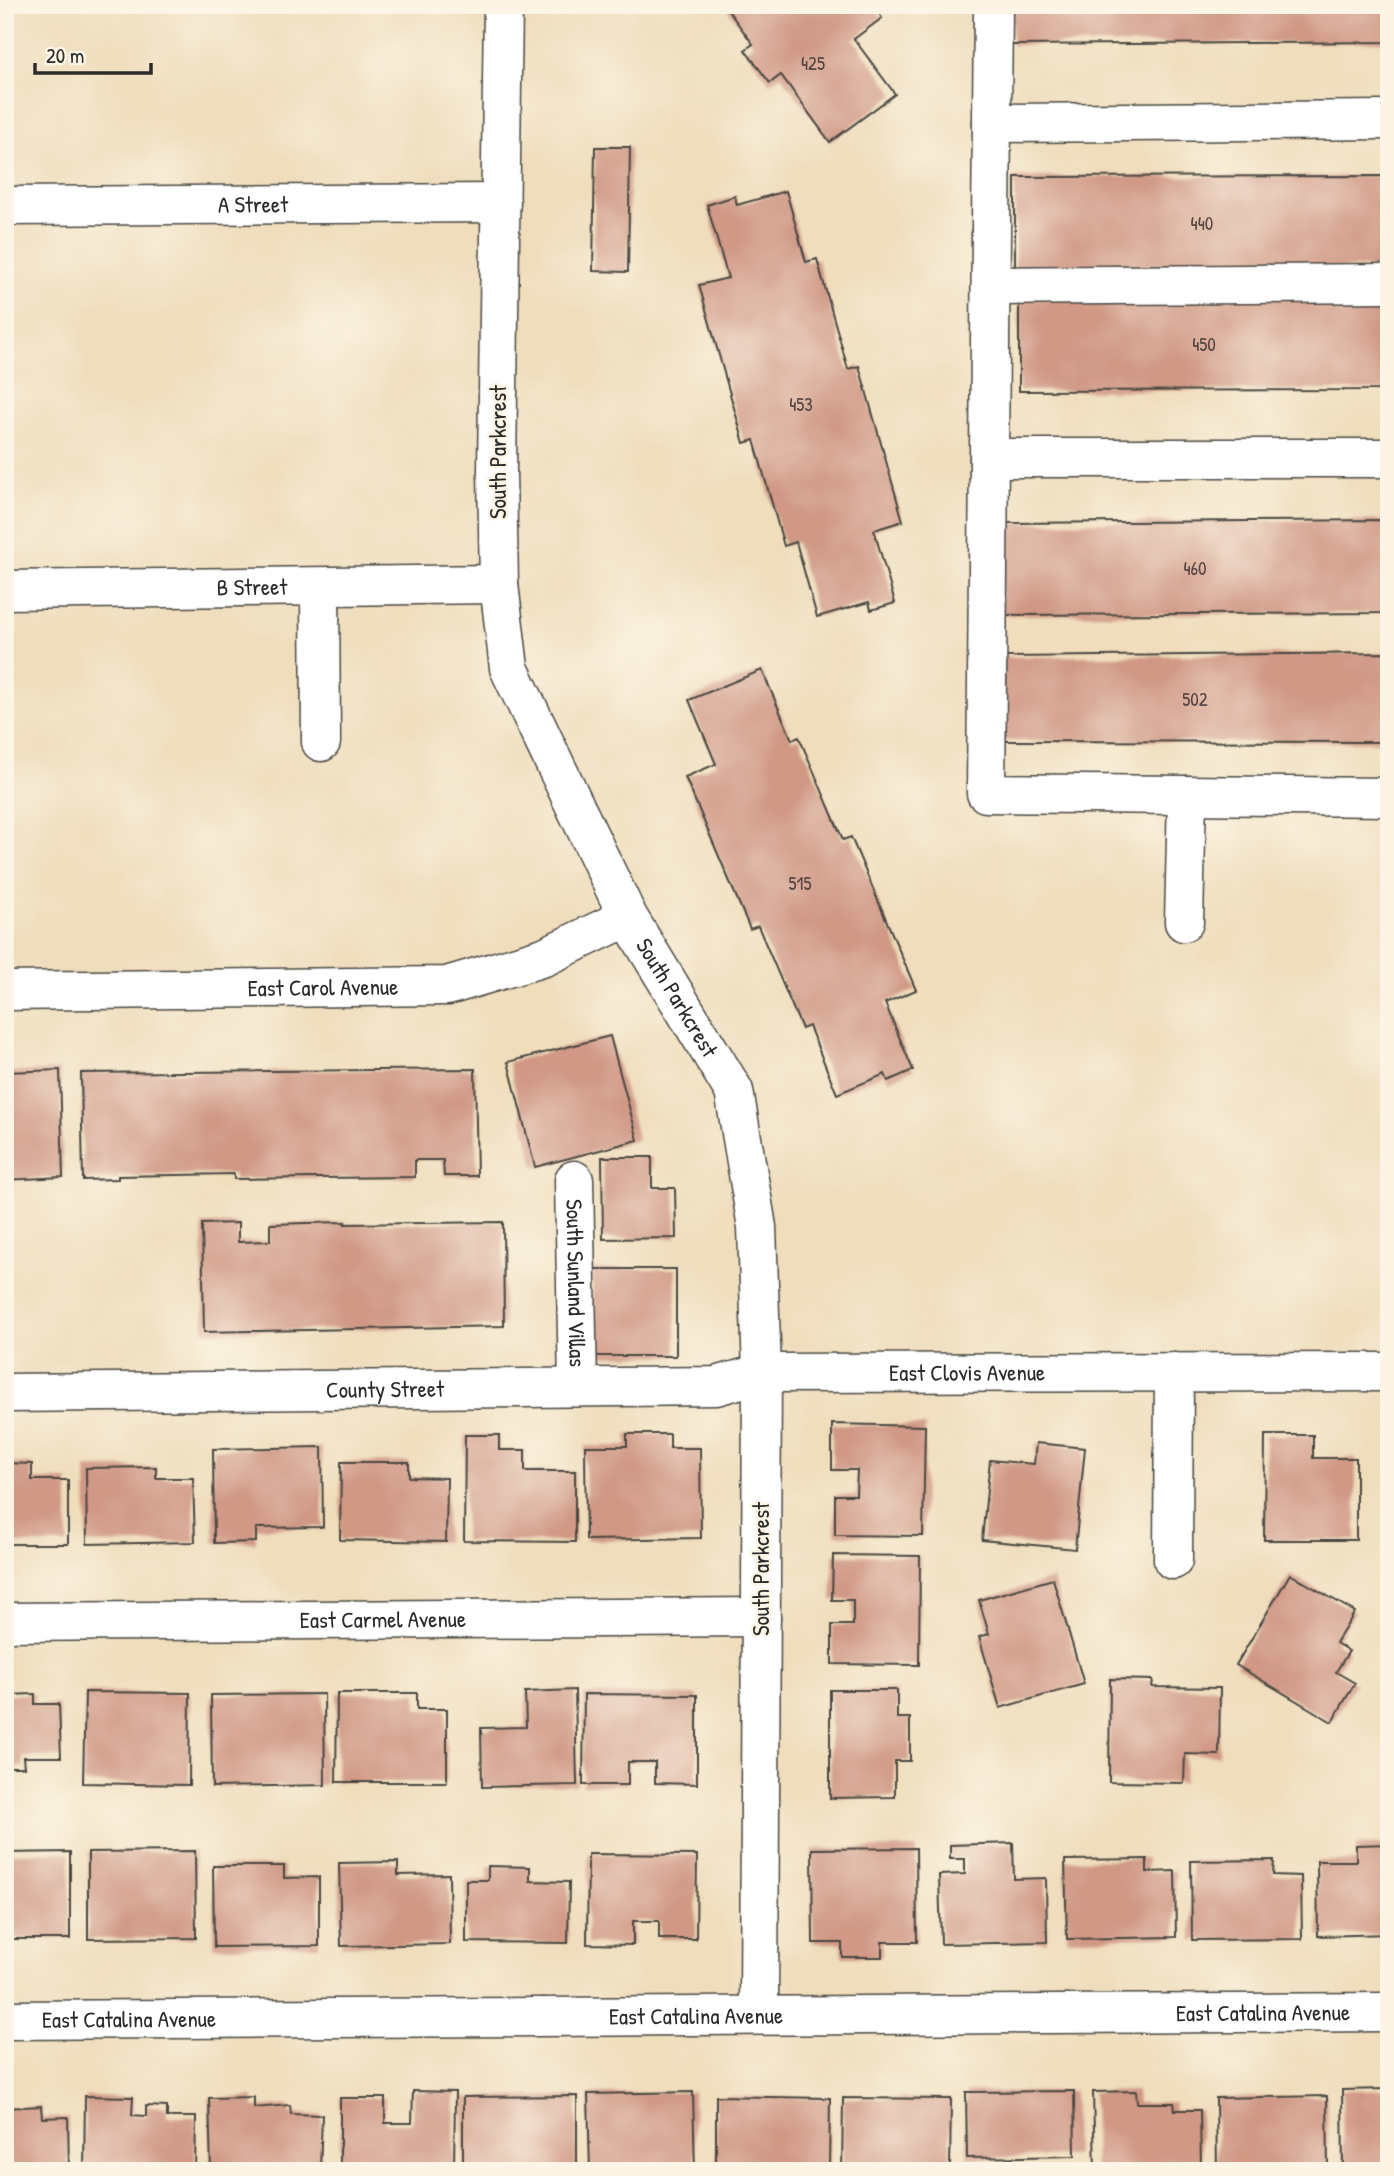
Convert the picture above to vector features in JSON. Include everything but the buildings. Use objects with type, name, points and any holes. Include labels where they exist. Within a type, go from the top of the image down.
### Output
[{"type":"street","name":"South Parkcrest","points":[[503,5],[499,584],[509,668],[628,917],[734,1091],[757,1227],[762,1373],[759,2015]]},
{"type":"street","points":[[993,5],[986,793],[1389,797]]},
{"type":"street","points":[[992,123],[1389,120]]},
{"type":"street","name":"A Street","points":[[5,206],[501,203]]},
{"type":"street","points":[[990,286],[1389,283]]},
{"type":"street","points":[[989,458],[1389,458]]},
{"type":"street","name":"B Street","points":[[5,590],[499,584]]},
{"type":"street","points":[[320,587],[321,742]]},
{"type":"street","points":[[1184,922],[1186,795]]},
{"type":"street","name":"East Carol Avenue","points":[[5,991],[447,986],[544,957],[628,917]]},
{"type":"street","name":"South Sunland Villas","points":[[574,1180],[578,1387]]},
{"type":"street","points":[[1173,1560],[1174,1372]]},
{"type":"street","name":"East Clovis Avenue","points":[[762,1373],[1389,1372]]},
{"type":"street","name":"County Street","points":[[5,1392],[716,1386],[762,1373]]},
{"type":"street","name":"East Carmel Avenue","points":[[5,1622],[761,1617]]},
{"type":"street","name":"East Catalina Avenue","points":[[5,2020],[1389,2012]]}]
